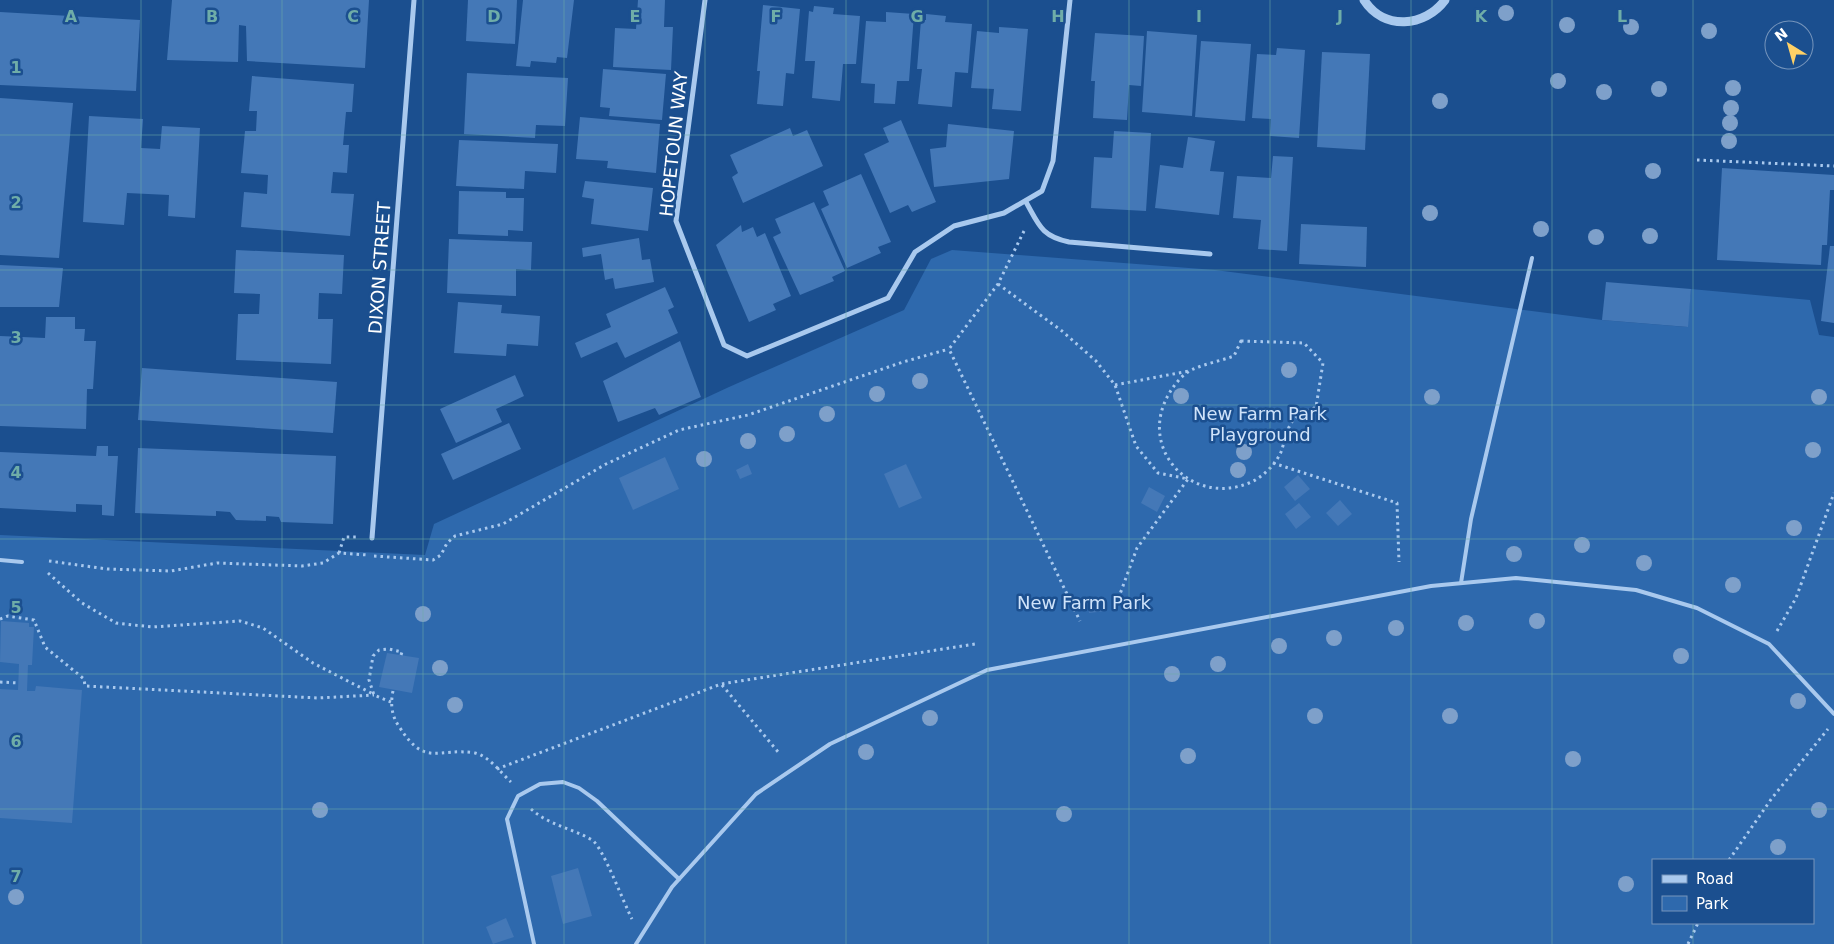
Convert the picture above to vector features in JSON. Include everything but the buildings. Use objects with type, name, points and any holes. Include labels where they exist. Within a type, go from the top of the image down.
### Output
[{"type":"street","name":"DIXON STREET","points":[[372,538],[414,0]]},
{"type":"street","name":"HOPETOUN WAY","points":[[705,0],[676,221],[724,345],[747,356],[888,298],[915,252],[954,226],[1004,213],[1026,202],[1042,191],[1052,161],[1070,0]]},
{"type":"street","points":[[1364,0],[1380,16],[1395,22],[1411,22],[1425,18],[1438,10],[1445,0]]},
{"type":"street","points":[[1026,202],[1043,232],[1053,238],[1069,242],[1210,254]]},
{"type":"lane","points":[[1461,583],[1471,519],[1532,258]]},
{"type":"lane","points":[[0,560],[22,562]]},
{"type":"lane","points":[[636,944],[672,887],[756,794],[830,744],[988,670],[1422,588],[1516,578],[1636,590],[1697,608],[1769,644],[1834,714]]},
{"type":"lane","points":[[534,944],[507,820],[518,796],[540,784],[563,782],[579,788],[597,801],[679,879]]},
{"type":"path","points":[[1697,160],[1834,166]]},
{"type":"path","points":[[49,561],[107,569],[171,571],[217,563],[302,566],[323,563],[339,553],[432,560],[441,555],[447,543],[455,536],[502,524],[606,464],[680,430],[748,415],[903,362],[949,349],[998,284],[1033,214]]},
{"type":"path","points":[[998,284],[1096,361],[1115,385],[1136,446],[1158,473],[1188,479],[1208,488],[1230,489],[1251,483],[1268,470],[1280,454],[1286,435],[1295,418],[1316,407],[1322,363],[1304,343],[1241,342],[1234,356],[1190,371],[1115,385]]},
{"type":"path","points":[[949,349],[1080,621]]},
{"type":"path","points":[[1188,479],[1172,465],[1168,458],[1162,445],[1159,424],[1164,402],[1175,384],[1190,371]]},
{"type":"path","points":[[1273,463],[1397,502],[1399,562]]},
{"type":"path","points":[[1113,613],[1137,548],[1188,479]]},
{"type":"path","points":[[1769,644],[1796,598],[1834,493]]},
{"type":"path","points":[[339,553],[344,537],[372,538]]},
{"type":"path","points":[[48,573],[82,603],[116,624],[152,627],[240,621],[263,628],[313,663],[391,702]]},
{"type":"path","points":[[0,619],[8,616],[34,620],[45,647],[84,679],[85,686],[318,698],[374,695]]},
{"type":"path","points":[[498,770],[721,684],[975,644]]},
{"type":"path","points":[[374,695],[369,680],[373,656],[379,650],[389,649],[402,652],[401,655]]},
{"type":"path","points":[[0,682],[18,683]]},
{"type":"path","points":[[721,684],[779,753]]},
{"type":"path","points":[[393,691],[391,702],[394,720],[415,749],[428,753],[476,753],[485,758],[523,794],[531,810],[554,825],[594,841],[604,855],[616,888],[641,937]]},
{"type":"path","points":[[1730,859],[1772,798],[1834,722]]},
{"type":"path","points":[[1688,944],[1698,924]]},
{"type":"green space","name":"New Farm Park","points":[[952,250],[1215,270],[1602,320],[1687,327],[1691,289],[1810,300],[1819,335],[1834,337],[1834,944],[0,944],[0,535],[425,555],[434,524],[729,387],[904,310],[931,259]]},
{"type":"park label","name":"New Farm Park Playground","points":[[1260,424]]}]
